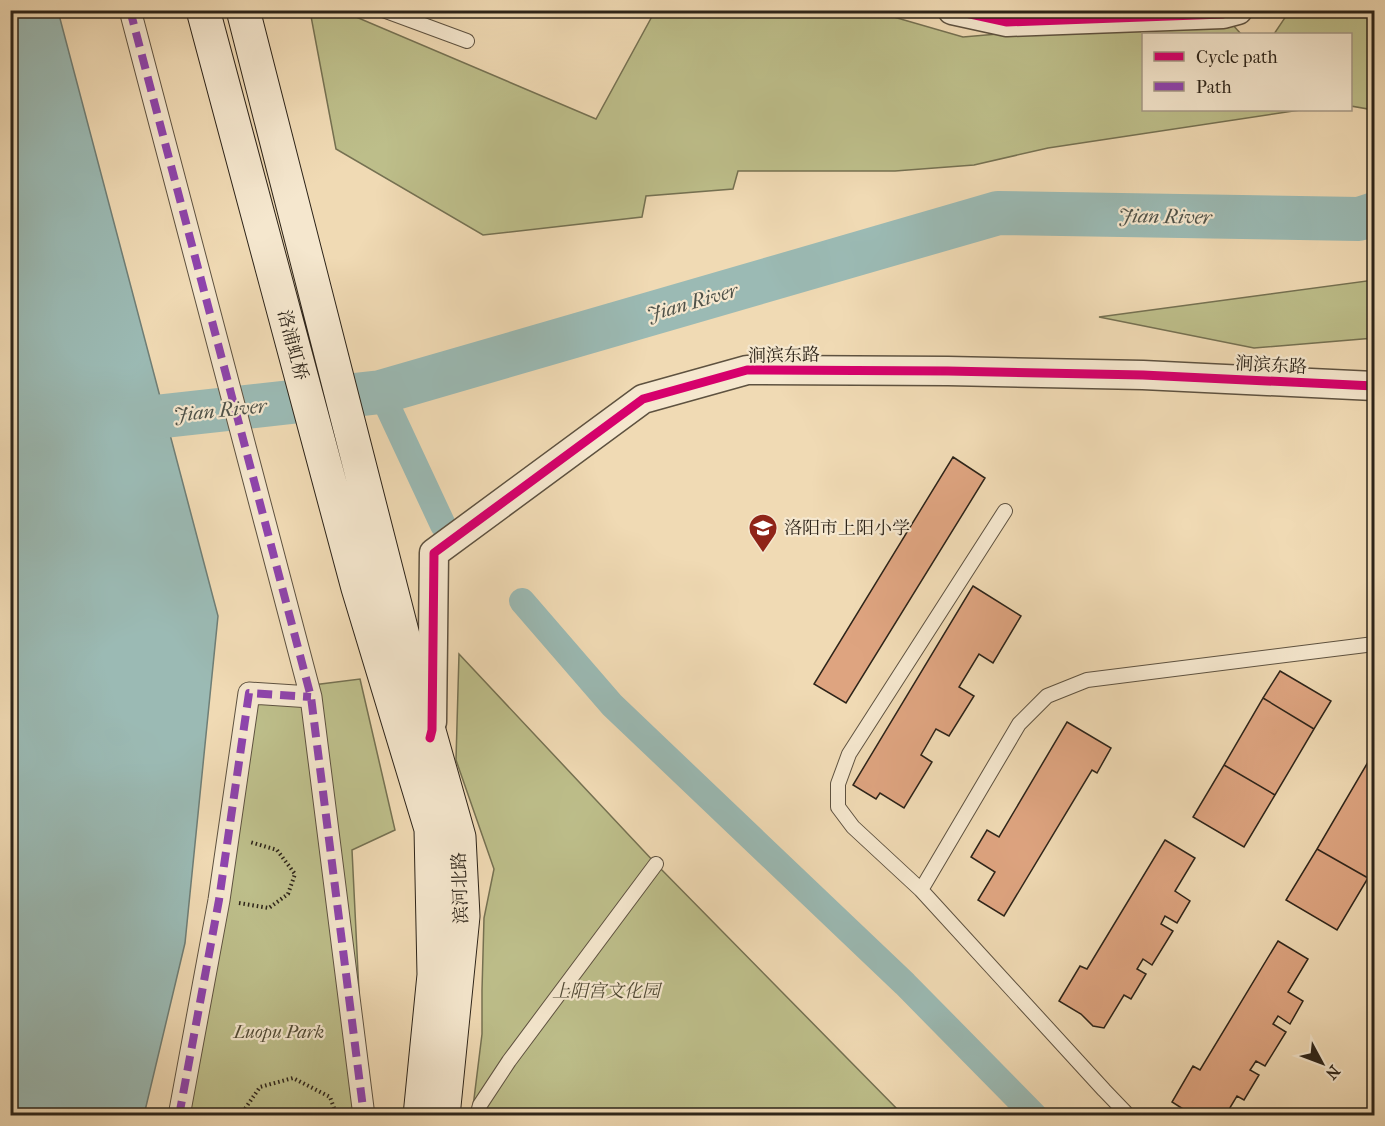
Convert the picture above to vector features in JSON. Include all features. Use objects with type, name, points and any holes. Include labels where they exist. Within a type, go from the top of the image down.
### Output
[{"type":"main road","name":"洛浦虹桥","points":[[203,10],[358,588],[398,673]]},
{"type":"main road","name":"洛浦虹桥","points":[[243,10],[398,673]]},
{"type":"main road","name":"滨河北路","points":[[398,673],[430,738],[459,837],[463,916],[443,1116]]},
{"type":"main road","name":"滨河北路","points":[[398,673],[431,829],[434,975],[420,1116]]},
{"type":"street","points":[[130,10],[311,697],[364,1116]]},
{"type":"street","points":[[952,10],[1007,22],[1223,14],[1238,10]]},
{"type":"street","name":"涧滨东路","points":[[430,738],[432,730],[434,553],[643,399],[747,370],[1120,375],[1374,387]]},
{"type":"street","points":[[179,1116],[219,900],[249,693],[311,697]]},
{"type":"lane","points":[[383,10],[467,41]]},
{"type":"lane","points":[[1005,511],[849,754],[838,784],[838,807],[853,827],[921,890],[1129,1116]]},
{"type":"lane","points":[[921,890],[1019,724],[1047,696],[1087,680],[1374,644]]},
{"type":"lane","points":[[477,1116],[480,1105],[509,1061],[656,864]]},
{"type":"path","points":[[219,900],[268,908],[288,894],[295,874],[277,850],[245,840],[228,840]]},
{"type":"path","points":[[240,1116],[260,1087],[293,1078],[330,1097],[337,1116]]},
{"type":"green space","points":[[1303,10],[1374,11],[1374,110],[1352,106],[1352,33],[1275,33],[1286,16]]},
{"type":"green space","points":[[310,11],[342,11],[596,119],[655,11],[873,11],[963,37],[1223,14],[1240,33],[1142,33],[1142,111],[1293,111],[1048,148],[974,165],[895,171],[738,171],[733,189],[646,196],[642,217],[483,235],[336,149]]},
{"type":"green space","points":[[1374,280],[1374,338],[1254,348],[1099,317]]},
{"type":"green space","name":"上阳宫文化园","points":[[459,654],[656,864],[903,1115],[472,1115],[482,1034],[484,918],[494,869],[456,760]]},
{"type":"green space","name":"Luopu Park","points":[[360,679],[395,830],[352,850],[365,1115],[179,1116],[249,693]]},
{"type":"water","points":[[10,11],[58,11],[218,616],[185,943],[144,1115],[11,1115]]},
{"type":"building","points":[[953,457],[985,478],[846,703],[814,684]]},
{"type":"building","points":[[973,586],[1021,616],[993,663],[979,654],[959,687],[974,696],[949,736],[936,729],[921,755],[932,762],[904,808],[880,793],[876,799],[853,785]]},
{"type":"building","points":[[1280,671],[1331,701],[1314,729],[1263,698]]},
{"type":"building","points":[[1263,698],[1314,729],[1275,795],[1224,765]]},
{"type":"building","points":[[1067,722],[1111,748],[1097,773],[1092,770],[1004,916],[978,900],[995,872],[971,857],[987,830],[999,837]]},
{"type":"building","points":[[1368,762],[1374,766],[1374,868],[1368,878],[1317,849]]},
{"type":"building","points":[[1224,765],[1275,795],[1244,847],[1193,817]]},
{"type":"building","points":[[1165,840],[1195,858],[1175,891],[1190,901],[1177,923],[1165,916],[1161,924],[1173,931],[1152,965],[1143,959],[1137,969],[1146,974],[1131,999],[1124,995],[1104,1028],[1093,1026],[1081,1014],[1059,1001],[1080,966],[1087,969]]},
{"type":"building","points":[[1317,849],[1368,878],[1337,930],[1286,900]]},
{"type":"building","points":[[1278,941],[1308,959],[1288,992],[1303,1001],[1290,1024],[1278,1016],[1273,1024],[1286,1032],[1265,1066],[1256,1061],[1250,1070],[1259,1075],[1244,1100],[1237,1096],[1225,1116],[1194,1116],[1172,1102],[1193,1066],[1200,1070]]},
{"type":"building","points":[[1374,1099],[1374,1116],[1365,1116]]},
{"type":"waterway","name":"Jian River","points":[[10,433],[381,392],[998,213],[1359,219],[1374,214]]},
{"type":"waterway","points":[[381,392],[443,525]]},
{"type":"waterway","points":[[522,601],[612,705],[905,984],[1035,1116]]},
{"type":"marked path","points":[[130,10],[311,697],[364,1116]]},
{"type":"marked path","points":[[179,1116],[219,900],[249,693],[311,697]]},
{"type":"cycle path","points":[[952,10],[1007,22],[1223,14],[1238,10]]},
{"type":"cycle path","points":[[430,738],[432,730],[434,553],[643,399],[747,370],[1143,375],[1374,386]]},
{"type":"place","name":"洛阳市上阳小学","points":[[763,554]]}]
